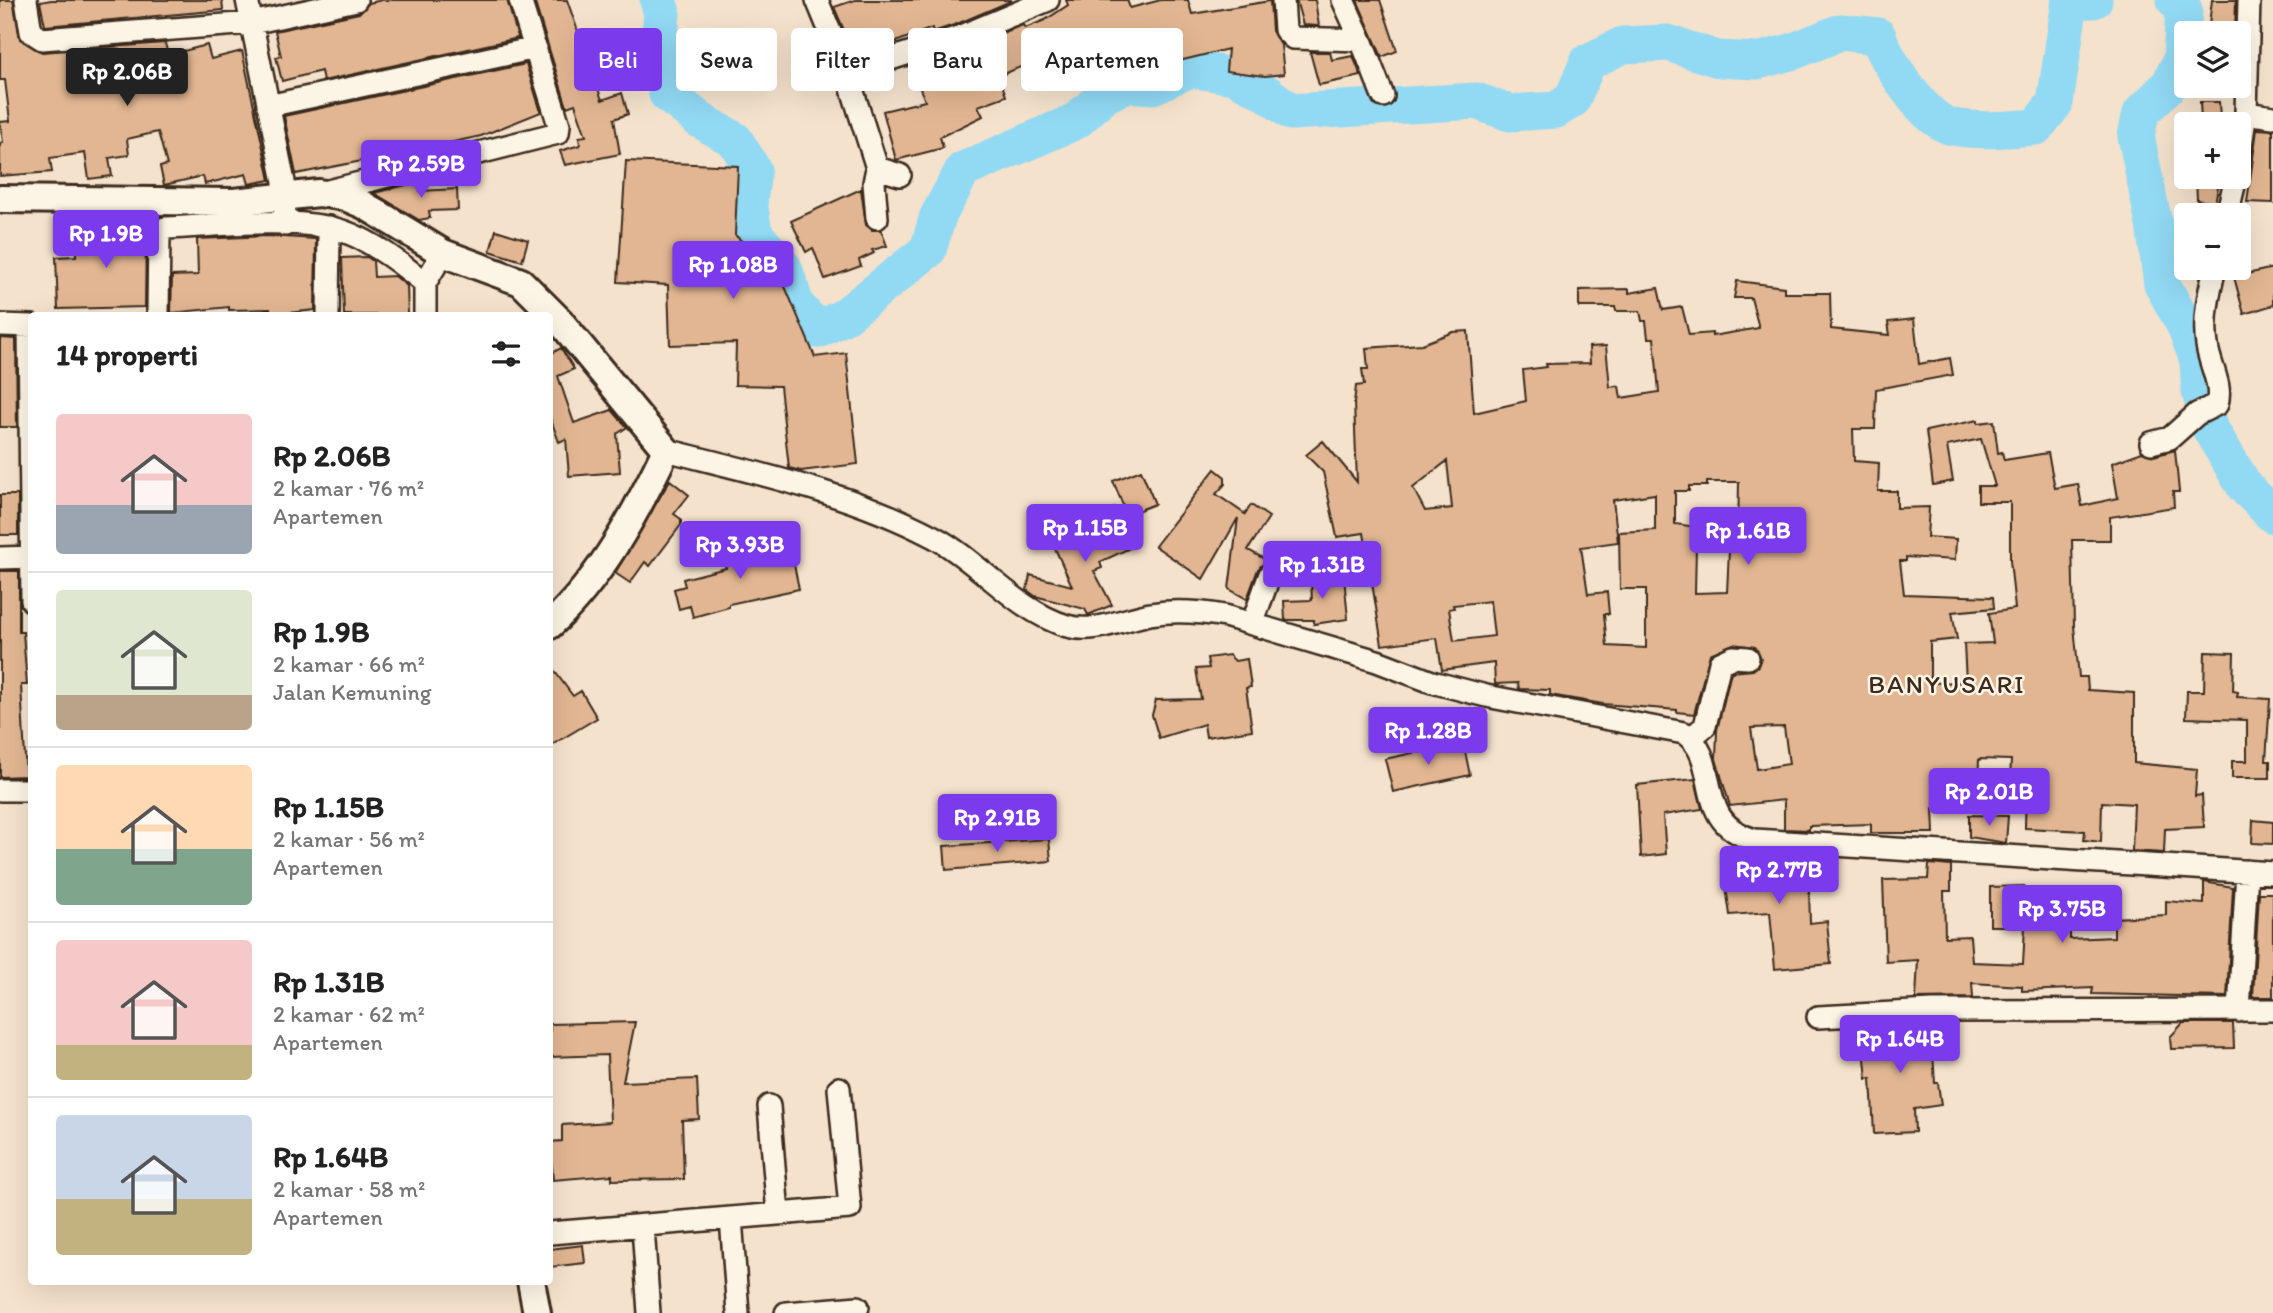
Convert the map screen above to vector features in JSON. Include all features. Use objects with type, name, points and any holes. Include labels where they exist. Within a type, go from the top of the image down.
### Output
[{"type":"street","points":[[26,0],[31,32],[42,39],[252,23],[356,0]]},
{"type":"street","points":[[247,0],[286,197],[285,225]]},
{"type":"street","points":[[0,199],[212,202],[286,197],[319,193],[558,133],[559,125],[520,0]]},
{"type":"street","points":[[817,0],[829,28]]},
{"type":"street","points":[[894,58],[962,36],[1048,0]]},
{"type":"street","points":[[1283,0],[1285,30],[1293,38],[1361,40]]},
{"type":"street","points":[[1343,0],[1382,96]]},
{"type":"street","points":[[2246,112],[2249,0]]},
{"type":"street","points":[[268,106],[536,48]]},
{"type":"street","points":[[853,91],[877,168],[874,183],[877,218]]},
{"type":"street","points":[[2251,114],[2273,117]]},
{"type":"street","points":[[877,168],[900,175]]},
{"type":"street","points":[[319,193],[364,205],[443,253],[502,272],[521,282],[551,312]]},
{"type":"street","points":[[158,312],[161,230],[285,225],[329,227],[382,250],[425,283]]},
{"type":"street","points":[[328,312],[329,227]]},
{"type":"street","points":[[425,312],[425,283],[443,253]]},
{"type":"street","points":[[2151,443],[2170,438],[2220,395],[2207,344],[2207,313],[2213,280]]},
{"type":"street","points":[[553,314],[666,450],[772,477],[898,519],[937,539],[1022,602],[1063,625],[1090,628],[1153,614],[1225,616],[1446,685],[1676,731],[1690,738],[1699,753],[1721,820],[1739,836],[1755,840],[2273,873]]},
{"type":"street","points":[[0,326],[28,326]]},
{"type":"street","points":[[553,621],[594,573],[633,516],[666,450]]},
{"type":"street","points":[[0,558],[28,557]]},
{"type":"street","points":[[1252,624],[1270,573],[1321,565]]},
{"type":"street","points":[[1690,738],[1705,726],[1720,663],[1733,657],[1748,658]]},
{"type":"street","points":[[0,790],[28,790]]},
{"type":"street","points":[[2240,1005],[2247,872]]},
{"type":"street","points":[[1818,1017],[1932,1011],[2240,1005],[2273,1010]]},
{"type":"street","points":[[553,1233],[850,1208],[839,1088]]},
{"type":"street","points":[[769,1106],[778,1214]]},
{"type":"street","points":[[731,1218],[737,1313]]},
{"type":"street","points":[[643,1227],[649,1313]]},
{"type":"street","points":[[532,1285],[537,1313]]},
{"type":"street","points":[[786,1313],[858,1307]]},
{"type":"building","points":[[0,0],[13,0],[20,39],[42,52],[165,43],[168,55],[207,45],[211,59],[242,51],[270,180],[249,184],[246,174],[205,184],[203,176],[164,185],[160,167],[167,165],[158,132],[127,139],[129,155],[109,158],[112,176],[89,179],[85,153],[50,158],[52,172],[0,176],[0,143],[3,142],[0,122],[10,121],[5,80],[0,80]]},
{"type":"building","points":[[222,0],[223,10],[45,26],[40,2]]},
{"type":"building","points":[[382,0],[507,0],[518,38],[323,81],[321,71],[282,81],[276,57],[281,56],[275,31],[359,13],[369,3]]},
{"type":"building","points":[[534,0],[567,0],[577,28],[574,28],[574,91],[599,91],[602,100],[622,93],[628,114],[614,119],[620,154],[565,165],[560,151],[580,145],[579,137],[586,136],[575,104],[567,107]]},
{"type":"building","points":[[855,0],[1011,0],[945,28],[908,28],[908,37],[894,43],[894,28],[843,28],[834,7]]},
{"type":"building","points":[[1066,0],[1127,0],[1130,8],[1161,0],[1188,0],[1192,14],[1270,1],[1272,31],[1281,45],[1284,74],[1265,76],[1226,71],[1228,49],[1183,60],[1183,28],[1025,28],[1045,20],[1068,5]]},
{"type":"building","points":[[1296,0],[1315,0],[1319,26],[1303,25]]},
{"type":"building","points":[[1357,0],[1380,0],[1397,51],[1382,57]]},
{"type":"building","points":[[2212,0],[2236,0],[2235,21],[2209,21]]},
{"type":"building","points":[[1023,25],[1025,28],[1021,28],[1021,67],[1007,73],[1007,31]]},
{"type":"building","points":[[1310,52],[1330,52],[1332,60],[1353,56],[1361,76],[1319,85]]},
{"type":"building","points":[[526,64],[541,112],[481,136],[412,151],[413,156],[391,161],[397,154],[296,174],[284,116]]},
{"type":"building","points":[[921,91],[1004,91],[1006,96],[978,106],[983,116],[940,137],[943,148],[896,160],[883,111],[925,101]]},
{"type":"building","points":[[2200,102],[2219,102],[2220,112],[2201,112]]},
{"type":"building","points":[[2257,129],[2273,130],[2273,203],[2247,202],[2249,189],[2251,189]]},
{"type":"building","points":[[626,161],[738,166],[735,235],[781,277],[815,357],[846,353],[858,464],[801,471],[789,468],[780,386],[735,385],[736,343],[670,345],[668,285],[618,282]]},
{"type":"building","points":[[418,182],[420,191],[457,189],[458,210],[429,211],[430,218],[419,220],[374,193]]},
{"type":"building","points":[[861,189],[866,225],[872,230],[881,230],[887,246],[872,250],[874,253],[859,260],[861,266],[825,279],[813,248],[806,252],[791,221]]},
{"type":"building","points":[[2197,189],[2218,189],[2215,203],[2197,200]]},
{"type":"building","points":[[151,219],[146,234],[145,307],[58,309],[56,257],[76,256],[76,243],[111,241],[110,221]]},
{"type":"building","points":[[496,230],[528,240],[522,261],[490,251]]},
{"type":"building","points":[[267,236],[316,239],[315,310],[270,312],[270,309],[229,310],[229,307],[171,312],[172,276],[198,275],[197,239]]},
{"type":"building","points":[[367,257],[373,261],[374,277],[395,276],[407,286],[408,312],[344,312],[342,258]]},
{"type":"building","points":[[2273,268],[2273,305],[2244,314],[2235,280],[2251,280],[2251,273]]},
{"type":"building","points":[[1737,281],[1784,287],[1784,293],[1830,293],[1831,329],[1890,335],[1888,322],[1914,319],[1919,364],[1950,358],[1953,375],[1876,389],[1875,429],[1853,429],[1854,461],[1879,463],[1878,491],[1897,491],[1897,508],[1929,507],[1927,537],[1956,539],[1955,560],[1906,557],[1906,561],[1900,561],[1904,594],[1993,597],[1994,608],[1952,612],[1957,639],[1930,642],[1930,683],[1966,682],[1964,644],[1993,643],[1989,613],[2015,609],[2010,560],[2010,502],[1978,502],[1978,486],[1995,486],[1981,439],[1947,446],[1953,481],[1933,485],[1926,431],[1978,420],[1978,423],[1994,421],[1998,453],[2002,452],[2004,460],[2048,453],[2055,488],[2078,484],[2082,506],[2118,498],[2112,463],[2142,452],[2154,456],[2175,450],[2179,492],[2173,492],[2174,507],[2110,517],[2110,540],[2072,540],[2074,626],[2079,677],[2087,677],[2088,690],[2134,693],[2134,763],[2197,769],[2195,796],[2202,795],[2204,827],[2165,829],[2164,853],[2132,851],[2134,804],[2102,802],[2101,842],[2084,840],[2085,831],[2025,828],[2026,783],[2010,782],[2011,760],[1979,759],[1977,810],[1933,808],[1934,833],[1871,833],[1871,824],[1809,826],[1809,830],[1784,829],[1784,800],[1730,806],[1716,759],[1717,730],[1731,672],[1753,670],[1758,666],[1761,658],[1755,647],[1733,644],[1710,654],[1694,714],[1550,695],[1550,690],[1519,689],[1518,683],[1495,684],[1494,663],[1442,670],[1437,638],[1382,645],[1364,533],[1337,537],[1323,472],[1306,455],[1323,441],[1357,482],[1354,403],[1356,386],[1364,385],[1362,369],[1368,369],[1366,348],[1422,344],[1453,332],[1468,331],[1474,413],[1526,401],[1523,370],[1547,367],[1546,364],[1590,363],[1589,347],[1606,346],[1610,387],[1619,386],[1621,398],[1659,392],[1654,338],[1648,338],[1646,321],[1642,321],[1640,311],[1616,311],[1615,307],[1579,307],[1579,290],[1629,289],[1629,293],[1658,288],[1663,310],[1682,307],[1689,335],[1712,333],[1712,336],[1759,328],[1751,298],[1734,298]],"holes":[[[1447,461],[1452,508],[1425,511],[1413,488]],[[1707,482],[1739,482],[1738,533],[1675,524],[1675,491],[1689,491],[1689,486],[1707,486]],[[1655,494],[1655,530],[1619,532],[1620,589],[1646,589],[1646,648],[1607,646],[1604,614],[1609,614],[1607,592],[1588,594],[1581,547],[1618,542],[1613,500]],[[1696,546],[1729,550],[1727,592],[1695,593]],[[1490,601],[1494,636],[1454,641],[1449,609],[1454,608],[1453,605]],[[1784,727],[1789,764],[1757,769],[1751,728]]]},
{"type":"building","points":[[0,338],[16,339],[17,427],[0,427]]},
{"type":"building","points":[[561,348],[574,369],[558,376],[574,423],[612,410],[627,427],[617,434],[620,472],[569,476],[566,439],[559,442],[553,425],[553,352]]},
{"type":"building","points":[[1215,469],[1225,477],[1225,484],[1216,494],[1245,514],[1251,505],[1269,517],[1248,550],[1268,561],[1258,569],[1247,599],[1229,589],[1238,518],[1203,579],[1155,546]]},
{"type":"building","points":[[1141,470],[1155,504],[1127,515],[1113,481]]},
{"type":"building","points":[[670,480],[689,495],[674,514],[681,519],[681,525],[650,566],[645,562],[630,583],[615,573]]},
{"type":"building","points":[[0,495],[18,495],[18,535],[0,535]]},
{"type":"building","points":[[1115,508],[1132,547],[1100,562],[1102,568],[1094,571],[1112,605],[1088,615],[1085,609],[1035,596],[1027,590],[1030,575],[1072,586],[1053,544],[1095,525],[1092,517]]},
{"type":"building","points":[[779,542],[782,552],[791,550],[799,589],[729,604],[729,607],[693,617],[690,606],[679,609],[674,589],[685,586],[683,579],[726,568],[725,564],[740,561],[739,553]]},
{"type":"building","points":[[1343,566],[1348,619],[1314,624],[1314,620],[1285,620],[1284,601],[1312,600],[1311,580],[1329,575],[1334,567]]},
{"type":"building","points":[[0,571],[19,571],[19,632],[23,632],[27,685],[21,685],[26,776],[0,777]]},
{"type":"building","points":[[2205,652],[2234,653],[2233,691],[2238,692],[2237,697],[2270,699],[2266,761],[2270,761],[2270,778],[2232,778],[2232,761],[2247,761],[2247,720],[2186,718],[2187,691],[2204,691]]},
{"type":"building","points":[[1229,655],[1235,661],[1247,659],[1251,687],[1246,688],[1252,730],[1206,737],[1204,724],[1159,738],[1152,715],[1156,700],[1201,699],[1196,669],[1209,668],[1207,658]]},
{"type":"building","points":[[553,669],[573,696],[581,691],[597,718],[553,744]]},
{"type":"building","points":[[1463,742],[1470,775],[1393,792],[1385,759]]},
{"type":"building","points":[[1695,779],[1702,809],[1663,815],[1666,854],[1641,857],[1637,785]]},
{"type":"building","points":[[1969,815],[2008,816],[2006,843],[1969,837]]},
{"type":"building","points":[[2253,820],[2273,822],[2273,844],[2252,843]]},
{"type":"building","points":[[1049,839],[1051,861],[946,870],[944,846]]},
{"type":"building","points":[[1721,852],[1743,852],[1743,858],[1808,857],[1810,923],[1827,921],[1831,964],[1775,969],[1770,912],[1730,915]]},
{"type":"building","points":[[1929,864],[1951,866],[1951,891],[1944,891],[1945,937],[1970,936],[1972,962],[2023,964],[2025,926],[1990,926],[1990,887],[2024,886],[2025,901],[2070,901],[2070,939],[2114,937],[2114,918],[2166,915],[2166,901],[2204,904],[2204,882],[2233,887],[2227,997],[2092,994],[2093,988],[2022,991],[2022,986],[1972,983],[1973,998],[1916,999],[1918,960],[1886,962],[1883,880],[1928,879]]},
{"type":"building","points":[[2259,893],[2273,893],[2273,997],[2253,997]]},
{"type":"building","points":[[635,1022],[623,1082],[697,1079],[699,1119],[682,1120],[684,1179],[612,1180],[612,1175],[553,1180],[553,1142],[562,1141],[562,1125],[610,1122],[607,1055],[553,1057],[553,1024]]},
{"type":"building","points":[[2183,1023],[2233,1023],[2234,1048],[2171,1049],[2170,1037]]},
{"type":"building","points":[[1931,1024],[1935,1083],[1938,1083],[1941,1105],[1914,1109],[1915,1132],[1874,1134],[1871,1078],[1867,1079],[1862,1028]]},
{"type":"building","points":[[583,1245],[585,1263],[553,1267],[553,1249]]},
{"type":"waterway","points":[[658,0],[662,13],[658,57],[667,94],[700,120],[735,140],[753,170],[749,202],[754,233],[784,268],[796,305],[818,330],[845,316],[928,250],[938,216],[963,170],[1076,121],[1105,95],[1127,84],[1153,86],[1190,69],[1234,76],[1268,94],[1291,112],[1476,101],[1510,113],[1556,110],[1572,100],[1588,62],[1623,45],[1668,43],[1718,59],[1758,61],[1794,51],[1841,32],[1878,36],[1908,89],[1919,103],[1942,123],[1953,127],[1994,130],[2036,127],[2055,103],[2070,1],[2094,0]]},
{"type":"waterway","points":[[2175,0],[2184,10],[2181,60],[2169,85],[2141,113],[2136,136],[2154,224],[2162,284],[2186,328],[2198,361],[2200,392],[2211,430],[2245,487],[2273,515]]},
{"type":"district","name":"BANYUSARI","points":[[1947,684]]}]
